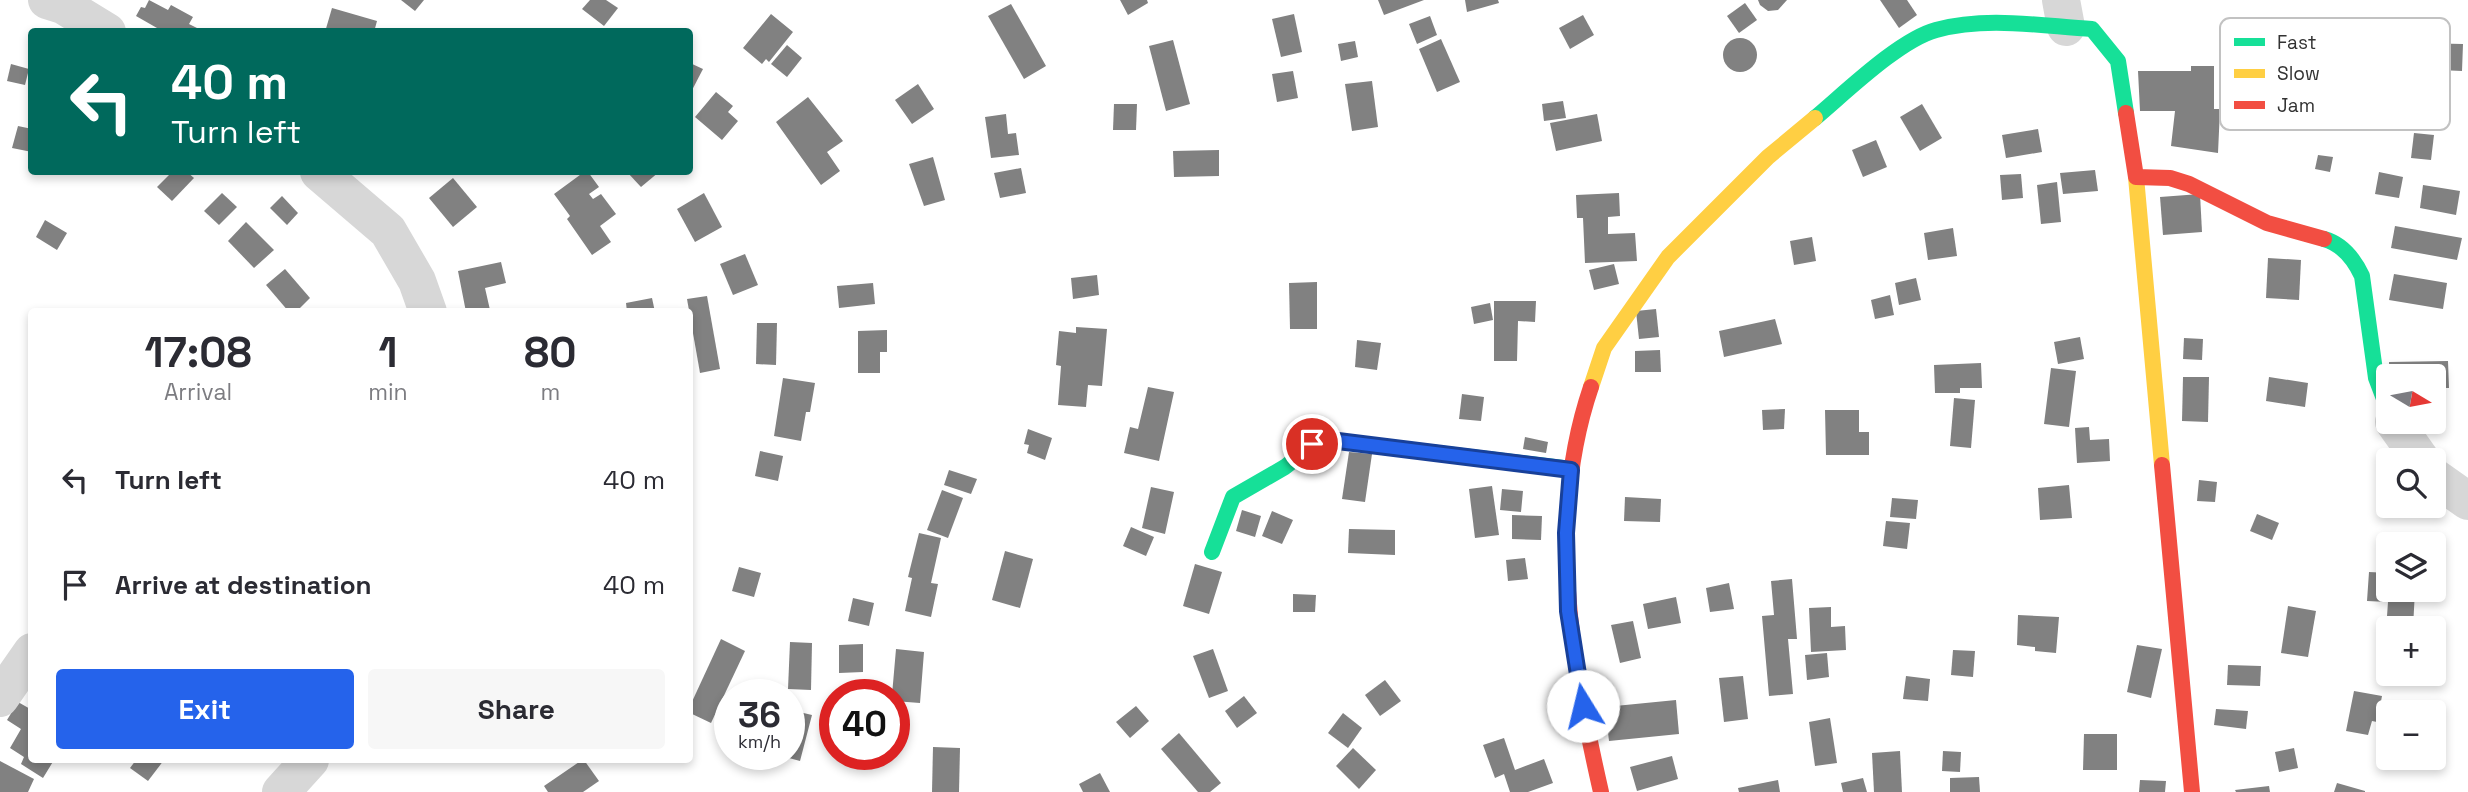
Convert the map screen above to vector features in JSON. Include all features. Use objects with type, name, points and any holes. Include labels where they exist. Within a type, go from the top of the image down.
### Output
[{"type":"street","points":[[47,0],[63,5],[100,28]]},
{"type":"street","points":[[1601,792],[1587,730],[1568,611],[1566,533],[1571,470],[1589,392],[1604,348],[1668,257],[1768,157],[1895,51],[1934,30],[2063,11],[2092,29],[2118,61],[2136,177],[2192,792]]},
{"type":"street","points":[[323,175],[388,231],[417,281],[427,308]]},
{"type":"street","points":[[2136,177],[2170,177],[2267,223],[2335,242],[2356,263],[2361,276],[2376,378]]},
{"type":"street","points":[[1212,552],[1233,497],[1285,467],[1312,444],[1338,441],[1571,470]]},
{"type":"street","points":[[2446,485],[2468,501]]},
{"type":"street","points":[[0,698],[28,658]]},
{"type":"street","points":[[281,792],[307,763]]},
{"type":"building","points":[[149,0],[168,10],[171,5],[193,17],[189,24],[197,28],[157,28],[136,16],[141,7],[145,8]]},
{"type":"building","points":[[401,0],[424,0],[415,11]]},
{"type":"building","points":[[590,0],[606,0],[618,8],[604,26],[582,9]]},
{"type":"building","points":[[1120,0],[1147,0],[1148,3],[1128,15]]},
{"type":"building","points":[[1378,0],[1424,0],[1384,15]]},
{"type":"building","points":[[1465,0],[1498,0],[1499,3],[1467,12]]},
{"type":"building","points":[[1758,0],[1787,0],[1778,10],[1768,11]]},
{"type":"building","points":[[1880,0],[1907,0],[1917,15],[1899,28]]},
{"type":"building","points":[[1745,3],[1757,20],[1739,33],[1727,16]]},
{"type":"building","points":[[1011,4],[1046,66],[1024,79],[988,16]]},
{"type":"building","points":[[332,8],[377,21],[375,28],[326,28]]},
{"type":"building","points":[[771,14],[793,32],[769,62],[766,59],[762,64],[743,48]]},
{"type":"building","points":[[1294,14],[1302,52],[1281,57],[1272,19]]},
{"type":"building","points":[[1583,15],[1594,35],[1570,49],[1559,28]]},
{"type":"building","points":[[1430,16],[1437,35],[1417,44],[1409,24]]},
{"type":"building","points":[[1740,38],[1752,43],[1757,55],[1752,67],[1740,72],[1728,67],[1723,55],[1728,43]]},
{"type":"building","points":[[1441,39],[1460,82],[1437,92],[1419,49]]},
{"type":"building","points":[[1173,40],[1190,104],[1166,111],[1149,46]]},
{"type":"building","points":[[1355,41],[1358,57],[1341,61],[1338,44]]},
{"type":"building","points":[[2450,44],[2463,44],[2462,71],[2450,70]]},
{"type":"building","points":[[787,45],[802,58],[787,77],[771,64]]},
{"type":"building","points":[[11,64],[28,69],[25,85],[7,81]]},
{"type":"building","points":[[693,64],[703,69],[693,88]]},
{"type":"building","points":[[2191,66],[2214,66],[2214,109],[2220,109],[2218,153],[2171,146],[2175,111],[2140,111],[2138,71],[2191,71]]},
{"type":"building","points":[[1293,71],[1298,98],[1277,102],[1272,74]]},
{"type":"building","points":[[1372,81],[1378,127],[1352,131],[1345,84]]},
{"type":"building","points":[[918,84],[934,109],[912,124],[895,100]]},
{"type":"building","points":[[716,92],[733,106],[728,112],[738,121],[722,140],[695,117]]},
{"type":"building","points":[[808,97],[843,141],[827,152],[840,171],[821,185],[776,122]]},
{"type":"building","points":[[1563,101],[1566,118],[1544,121],[1542,104]]},
{"type":"building","points":[[1114,104],[1137,104],[1136,130],[1113,130]]},
{"type":"building","points":[[1922,104],[1942,138],[1920,151],[1900,117]]},
{"type":"building","points":[[1006,114],[1008,134],[1016,133],[1019,155],[991,158],[985,117]]},
{"type":"building","points":[[1597,114],[1602,141],[1556,151],[1550,123]]},
{"type":"building","points":[[18,126],[28,128],[28,151],[12,148]]},
{"type":"building","points":[[2038,129],[2042,152],[2006,158],[2002,135]]},
{"type":"building","points":[[2414,133],[2434,135],[2431,160],[2411,158]]},
{"type":"building","points":[[1876,140],[1887,167],[1863,177],[1852,150]]},
{"type":"building","points":[[1219,150],[1219,176],[1174,177],[1173,151]]},
{"type":"building","points":[[2318,155],[2333,157],[2330,172],[2315,169]]},
{"type":"building","points":[[933,157],[945,200],[924,206],[909,164]]},
{"type":"building","points":[[1021,168],[1026,193],[1000,198],[994,173]]},
{"type":"building","points":[[2095,170],[2098,191],[2063,194],[2060,173]]},
{"type":"building","points":[[2379,172],[2403,177],[2399,198],[2375,194]]},
{"type":"building","points":[[2021,174],[2023,198],[2002,200],[2000,175]]},
{"type":"building","points":[[169,175],[190,175],[194,178],[172,201],[157,187]]},
{"type":"building","points":[[580,175],[590,175],[599,187],[589,194],[593,199],[601,194],[616,214],[600,226],[611,242],[592,255],[567,219],[570,216],[554,194]]},
{"type":"building","points":[[630,175],[655,175],[641,187]]},
{"type":"building","points":[[453,178],[477,207],[453,227],[429,198]]},
{"type":"building","points":[[2057,182],[2061,222],[2041,224],[2037,185]]},
{"type":"building","points":[[2423,185],[2460,191],[2456,215],[2420,208]]},
{"type":"building","points":[[222,193],[237,207],[219,225],[204,211]]},
{"type":"building","points":[[704,193],[722,227],[695,242],[677,209]]},
{"type":"building","points":[[1619,193],[1620,216],[1608,217],[1608,234],[1635,233],[1637,261],[1585,263],[1583,218],[1577,218],[1576,195]]},
{"type":"building","points":[[2200,194],[2202,232],[2163,235],[2160,197]]},
{"type":"building","points":[[282,196],[298,213],[287,225],[270,208]]},
{"type":"building","points":[[45,220],[67,233],[57,250],[36,237]]},
{"type":"building","points":[[246,222],[274,250],[254,268],[228,241]]},
{"type":"building","points":[[2395,226],[2462,238],[2457,260],[2391,248]]},
{"type":"building","points":[[1953,228],[1957,256],[1928,260],[1924,233]]},
{"type":"building","points":[[1812,237],[1816,261],[1794,265],[1790,241]]},
{"type":"building","points":[[745,254],[758,285],[733,295],[720,264]]},
{"type":"building","points":[[2268,258],[2301,260],[2299,300],[2266,298]]},
{"type":"building","points":[[501,262],[506,283],[485,288],[490,308],[465,308],[458,271]]},
{"type":"building","points":[[1614,264],[1619,284],[1594,290],[1589,270]]},
{"type":"building","points":[[285,269],[310,298],[300,308],[286,308],[266,285]]},
{"type":"building","points":[[2394,274],[2447,283],[2443,309],[2389,300]]},
{"type":"building","points":[[1097,275],[1099,295],[1073,299],[1071,278]]},
{"type":"building","points":[[1916,278],[1921,300],[1899,305],[1895,283]]},
{"type":"building","points":[[1317,282],[1317,329],[1290,329],[1289,283]]},
{"type":"building","points":[[873,283],[875,304],[839,308],[837,286]]},
{"type":"building","points":[[1890,295],[1894,315],[1875,319],[1871,300]]},
{"type":"building","points":[[707,296],[720,369],[700,373],[693,333],[693,308],[689,308],[687,299]]},
{"type":"building","points":[[652,298],[654,308],[627,308],[626,303]]},
{"type":"building","points":[[1494,301],[1536,301],[1535,322],[1518,321],[1517,361],[1494,361]]},
{"type":"building","points":[[1490,303],[1493,320],[1474,324],[1471,307]]},
{"type":"building","points":[[1656,309],[1659,337],[1639,339],[1636,311]]},
{"type":"building","points":[[1775,319],[1782,344],[1724,357],[1719,331]]},
{"type":"building","points":[[757,323],[777,323],[776,365],[756,364]]},
{"type":"building","points":[[1076,327],[1107,329],[1102,386],[1088,385],[1086,407],[1058,405],[1061,366],[1056,365],[1059,331],[1076,333]]},
{"type":"building","points":[[887,330],[887,352],[880,352],[880,373],[858,373],[858,331]]},
{"type":"building","points":[[2080,337],[2084,359],[2058,364],[2054,342]]},
{"type":"building","points":[[2184,338],[2203,339],[2202,360],[2183,359]]},
{"type":"building","points":[[1357,340],[1381,343],[1377,370],[1355,367]]},
{"type":"building","points":[[1660,350],[1661,372],[1635,372],[1635,351]]},
{"type":"building","points":[[2448,361],[2449,388],[2446,388],[2446,364],[2389,362]]},
{"type":"building","points":[[1981,363],[1982,388],[1960,388],[1960,393],[1935,393],[1934,365]]},
{"type":"building","points":[[2051,368],[2076,371],[2069,427],[2044,424]]},
{"type":"building","points":[[2183,377],[2209,377],[2208,422],[2182,421]]},
{"type":"building","points":[[2269,377],[2308,383],[2305,407],[2266,401]]},
{"type":"building","points":[[783,378],[815,383],[801,441],[774,436]]},
{"type":"building","points":[[1148,387],[1174,392],[1159,461],[1124,453],[1130,427],[1138,429]]},
{"type":"building","points":[[1462,394],[1484,397],[1481,421],[1459,419]]},
{"type":"building","points":[[1954,398],[1975,400],[1971,448],[1950,446]]},
{"type":"building","points":[[1785,409],[1784,429],[1763,430],[1762,410]]},
{"type":"building","points":[[1825,410],[1859,410],[1859,432],[1869,432],[1869,455],[1826,455]]},
{"type":"building","points":[[2089,427],[2090,440],[2109,439],[2110,461],[2077,463],[2075,428]]},
{"type":"building","points":[[1028,429],[1052,438],[1045,460],[1027,453],[1029,445],[1024,444]]},
{"type":"building","points":[[1525,437],[1548,442],[1546,453],[1523,449]]},
{"type":"building","points":[[760,451],[783,456],[778,481],[755,476]]},
{"type":"building","points":[[1349,452],[1372,454],[1365,502],[1342,499]]},
{"type":"building","points":[[949,470],[977,479],[971,494],[944,485]]},
{"type":"building","points":[[2199,480],[2217,482],[2215,502],[2197,501]]},
{"type":"building","points":[[2069,485],[2072,518],[2040,520],[2038,488]]},
{"type":"building","points":[[1492,486],[1499,535],[1475,538],[1469,489]]},
{"type":"building","points":[[1151,487],[1174,492],[1165,534],[1142,528]]},
{"type":"building","points":[[1502,489],[1523,491],[1521,512],[1500,510]]},
{"type":"building","points":[[942,490],[963,498],[948,538],[927,530]]},
{"type":"building","points":[[1625,497],[1661,499],[1660,522],[1624,521]]},
{"type":"building","points":[[1892,498],[1918,500],[1916,519],[1890,517]]},
{"type":"building","points":[[1242,510],[1261,516],[1255,537],[1236,531]]},
{"type":"building","points":[[1272,511],[1293,520],[1282,544],[1262,536]]},
{"type":"building","points":[[2257,514],[2279,523],[2272,540],[2250,531]]},
{"type":"building","points":[[1512,515],[1542,516],[1541,540],[1512,539]]},
{"type":"building","points":[[1886,521],[1910,523],[1907,549],[1883,546]]},
{"type":"building","points":[[1131,527],[1154,537],[1146,556],[1123,546]]},
{"type":"building","points":[[1349,529],[1395,530],[1395,555],[1348,553]]},
{"type":"building","points":[[919,533],[941,538],[931,583],[938,584],[931,617],[905,611],[912,578],[908,577]]},
{"type":"building","points":[[1005,551],[1033,559],[1020,608],[992,600]]},
{"type":"building","points":[[1525,558],[1528,579],[1508,581],[1506,560]]},
{"type":"building","points":[[1195,564],[1222,572],[1209,614],[1183,606]]},
{"type":"building","points":[[739,567],[761,573],[754,597],[732,591]]},
{"type":"building","points":[[2369,572],[2376,572],[2376,601],[2367,601]]},
{"type":"building","points":[[1792,579],[1797,639],[1788,639],[1793,694],[1769,696],[1762,616],[1774,615],[1771,581]]},
{"type":"building","points":[[1729,583],[1734,609],[1710,612],[1706,588]]},
{"type":"building","points":[[1293,594],[1316,595],[1315,612],[1293,612]]},
{"type":"building","points":[[1676,597],[1681,623],[1648,629],[1643,604]]},
{"type":"building","points":[[853,598],[874,603],[869,626],[848,621]]},
{"type":"building","points":[[2388,602],[2414,602],[2414,616],[2387,616]]},
{"type":"building","points":[[2288,606],[2316,611],[2308,657],[2281,653]]},
{"type":"building","points":[[1831,607],[1831,627],[1845,626],[1846,650],[1811,652],[1809,608]]},
{"type":"building","points":[[2018,615],[2059,617],[2056,653],[2035,651],[2035,647],[2017,645]]},
{"type":"building","points":[[1633,621],[1641,658],[1620,663],[1611,625]]},
{"type":"building","points":[[721,639],[745,651],[732,679],[714,679],[714,717],[711,723],[693,714],[693,700]]},
{"type":"building","points":[[790,642],[812,643],[811,690],[805,690],[805,679],[788,679]]},
{"type":"building","points":[[863,644],[863,672],[839,673],[839,645]]},
{"type":"building","points":[[2137,645],[2162,649],[2151,698],[2127,692]]},
{"type":"building","points":[[896,649],[924,652],[920,703],[910,702],[910,679],[893,679]]},
{"type":"building","points":[[1213,649],[1228,691],[1209,698],[1193,656]]},
{"type":"building","points":[[1953,650],[1975,651],[1973,677],[1951,675]]},
{"type":"building","points":[[1827,653],[1829,677],[1807,680],[1805,655]]},
{"type":"building","points":[[2228,665],[2261,666],[2260,686],[2227,685]]},
{"type":"building","points":[[1743,676],[1748,719],[1724,722],[1719,678]]},
{"type":"building","points":[[1906,676],[1930,679],[1928,701],[1903,699]]},
{"type":"building","points":[[1385,680],[1401,701],[1380,716],[1365,695]]},
{"type":"building","points":[[2354,691],[2382,696],[2381,700],[2376,700],[2376,722],[2372,721],[2368,735],[2346,731]]},
{"type":"building","points":[[1244,696],[1257,713],[1237,728],[1225,711]]},
{"type":"building","points":[[1676,700],[1679,734],[1609,741],[1605,707]]},
{"type":"building","points":[[18,702],[28,708],[28,763],[52,763],[43,778],[21,764],[24,757],[10,748],[21,729],[7,720]]},
{"type":"building","points":[[1136,706],[1149,721],[1130,738],[1116,722]]},
{"type":"building","points":[[2216,709],[2248,711],[2246,729],[2214,725]]},
{"type":"building","points":[[805,713],[812,715],[805,742]]},
{"type":"building","points":[[1343,713],[1362,728],[1348,748],[1328,733]]},
{"type":"building","points":[[1830,718],[1837,763],[1815,766],[1809,722]]},
{"type":"building","points":[[1179,733],[1221,783],[1210,792],[1198,792],[1161,749]]},
{"type":"building","points":[[2084,734],[2117,734],[2117,770],[2083,770]]},
{"type":"building","points":[[1504,738],[1515,770],[1544,759],[1553,783],[1528,792],[1510,792],[1504,774],[1495,778],[1483,745]]},
{"type":"building","points":[[933,747],[960,748],[959,792],[932,792]]},
{"type":"building","points":[[1353,748],[1376,770],[1359,789],[1336,766]]},
{"type":"building","points":[[2294,748],[2298,768],[2279,772],[2275,752]]},
{"type":"building","points":[[1900,751],[1902,792],[1874,792],[1872,753]]},
{"type":"building","points":[[1943,751],[1961,752],[1960,772],[1942,771]]},
{"type":"building","points":[[1672,756],[1678,779],[1637,791],[1630,767]]},
{"type":"building","points":[[0,761],[34,779],[28,792],[0,792]]},
{"type":"building","points":[[134,763],[162,763],[148,781],[130,768]]},
{"type":"building","points":[[578,763],[586,763],[599,781],[583,792],[548,792],[544,786]]},
{"type":"building","points":[[1100,773],[1110,792],[1083,792],[1079,784]]},
{"type":"building","points":[[1979,777],[1980,792],[1950,792],[1950,778]]},
{"type":"building","points":[[1863,778],[1867,792],[1843,792],[1841,783]]},
{"type":"building","points":[[1778,780],[1780,792],[1739,792],[1738,788]]},
{"type":"building","points":[[2140,780],[2166,781],[2165,792],[2139,792]]},
{"type":"building","points":[[2337,783],[2365,791],[2365,792],[2334,792]]},
{"type":"building","points":[[2269,786],[2270,792],[2235,790]]},
{"type":"traffic: fast","points":[[1815,118],[1873,68],[1921,36],[1955,26],[1994,23],[2092,29],[2118,61],[2126,113]]},
{"type":"traffic: fast","points":[[2324,239],[2347,253],[2362,276],[2376,378]]},
{"type":"traffic: fast","points":[[1212,552],[1233,497],[1285,467],[1313,445],[1338,441],[1571,469]]},
{"type":"traffic: slow","points":[[1591,387],[1604,348],[1668,257],[1768,157],[1815,118]]},
{"type":"traffic: slow","points":[[2136,177],[2162,465]]},
{"type":"traffic: jam","points":[[2126,113],[2136,177],[2170,178],[2189,184],[2267,223],[2324,239]]},
{"type":"traffic: jam","points":[[1591,387],[1577,437],[1569,487],[1566,538],[1568,590],[1580,692],[1601,792]]},
{"type":"traffic: jam","points":[[2162,465],[2192,792]]},
{"type":"route","points":[[1312,444],[1338,441],[1571,470],[1566,533],[1568,611],[1583,706]]}]
